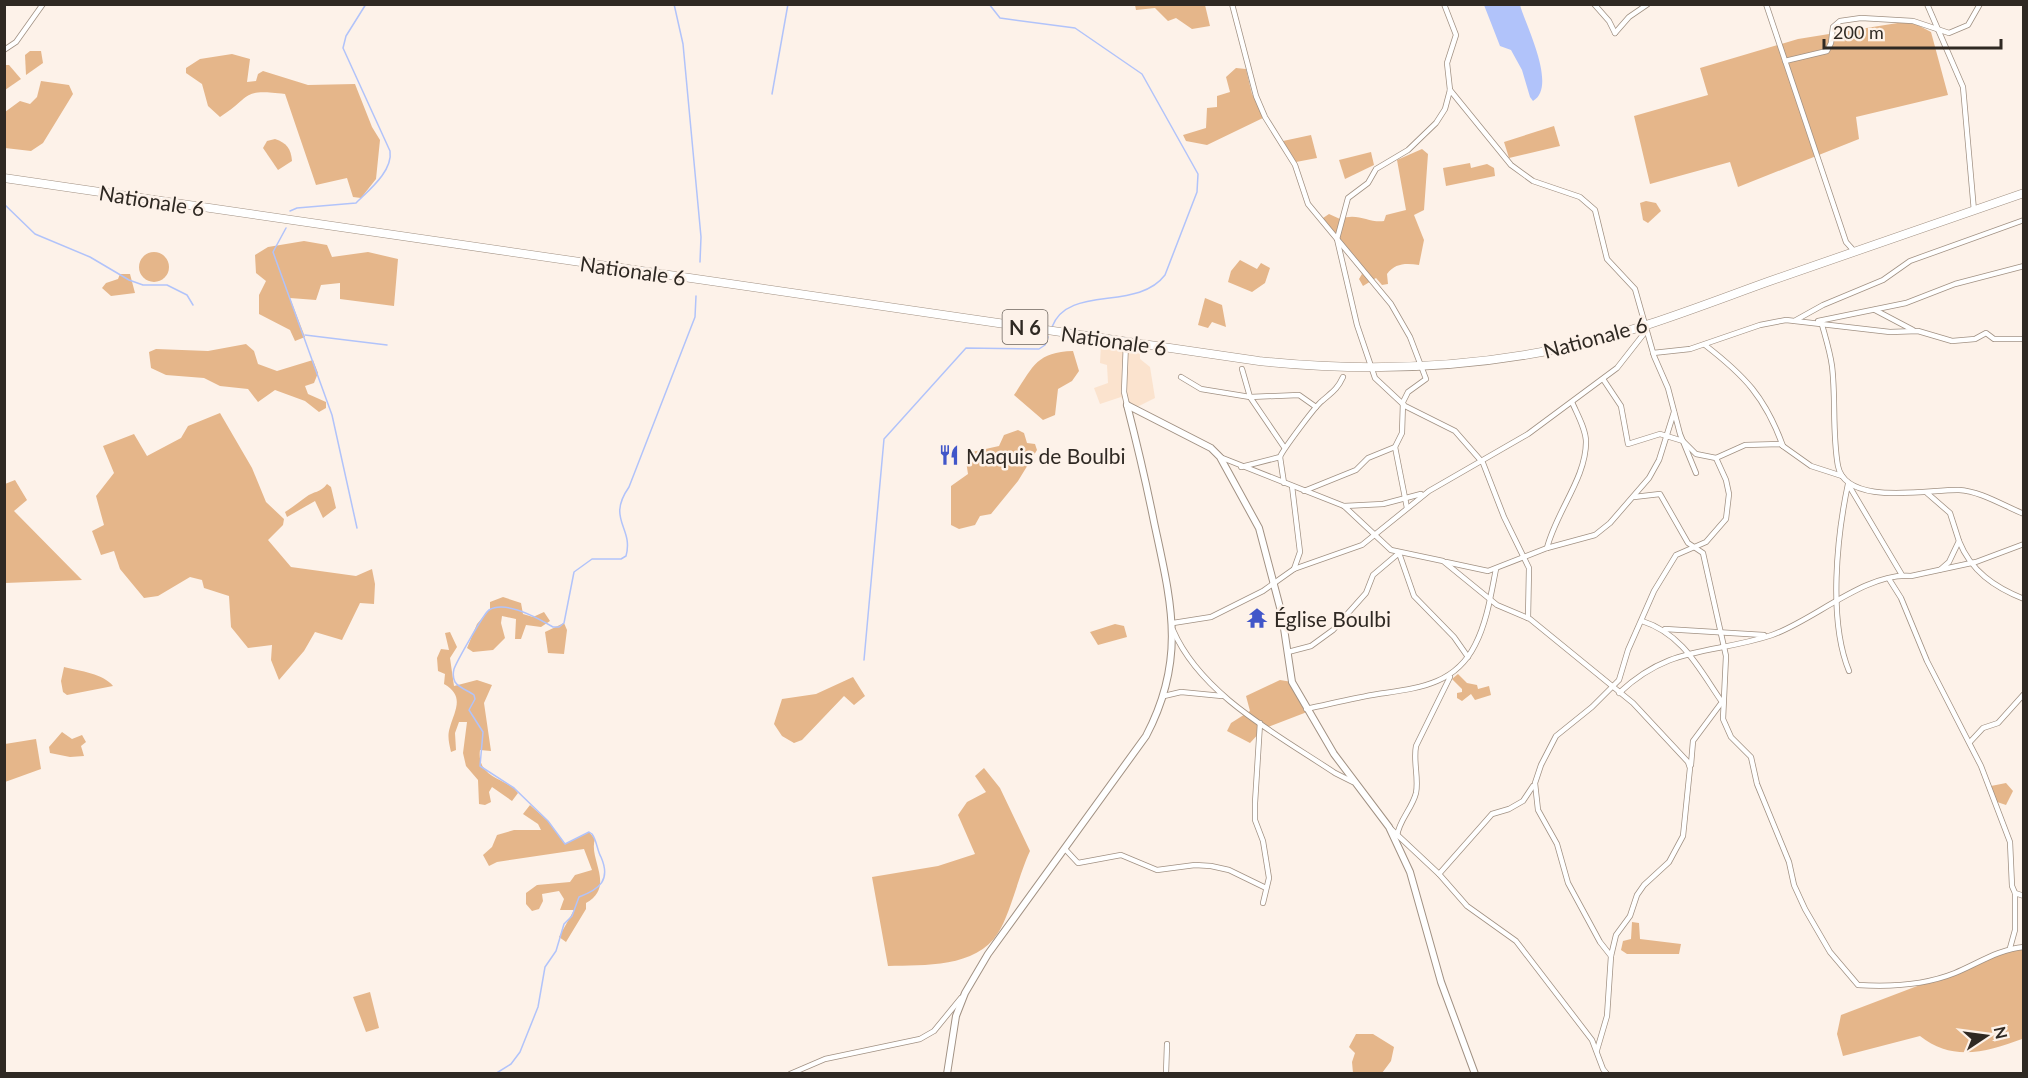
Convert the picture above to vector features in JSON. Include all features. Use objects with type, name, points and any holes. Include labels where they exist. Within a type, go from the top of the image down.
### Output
[{"type":"main road","name":"Nationale 6","points":[[6,179],[1259,361],[1372,368],[1422,367],[1537,353],[1645,328],[2024,193]]},
{"type":"street","points":[[4,50],[16,42],[44,4]]},
{"type":"street","points":[[1232,4],[1252,83],[1265,117],[1295,165],[1308,204],[1363,273],[1377,286],[1402,321],[1422,367],[1426,379],[1408,392],[1402,402],[1401,433],[1395,447],[1407,508]]},
{"type":"street","points":[[1444,4],[1456,35],[1447,63],[1450,90],[1445,109],[1429,131],[1403,154],[1376,169],[1368,183],[1348,198],[1337,239],[1357,325],[1372,368],[1380,383],[1414,411],[1455,431],[1482,461],[1530,576],[1528,618]]},
{"type":"street","points":[[1594,4],[1609,21],[1615,33],[1629,17],[1648,4]]},
{"type":"street","points":[[1766,4],[1846,242],[1855,252]]},
{"type":"street","points":[[1926,4],[1963,87],[1974,211]]},
{"type":"street","points":[[1785,61],[1827,51],[1831,43],[1833,27],[1840,21],[1862,18],[1913,21],[1949,33],[1964,27],[1980,4]]},
{"type":"street","points":[[1450,90],[1511,165],[1533,181],[1580,197],[1594,210],[1607,259],[1632,283],[1653,353],[1668,388],[1683,441],[1696,473]]},
{"type":"street","points":[[1795,321],[1823,305],[1883,280],[1910,261],[2024,220]]},
{"type":"street","points":[[1819,322],[1906,303],[1955,284],[2024,266]]},
{"type":"street","points":[[1875,310],[1918,332],[1952,341],[1975,339],[1986,333],[1994,339],[2024,339]]},
{"type":"street","points":[[1653,353],[1690,350],[1760,325],[1795,321],[1890,332],[1918,332]]},
{"type":"street","points":[[1819,322],[1832,365],[1833,428],[1838,468],[1902,575]]},
{"type":"street","points":[[1173,627],[1211,617],[1274,583],[1294,569],[1350,551],[1374,536],[1426,493],[1528,434],[1603,379],[1625,360],[1645,328]]},
{"type":"street","points":[[790,1074],[825,1059],[920,1039],[934,1031],[965,993],[988,954],[1146,736],[1164,696],[1170,669],[1173,627],[1168,581],[1124,393],[1126,342]]},
{"type":"street","points":[[1705,345],[1755,388],[1776,426],[1783,446]]},
{"type":"street","points":[[1242,369],[1250,397],[1284,447]]},
{"type":"street","points":[[1181,376],[1201,389],[1250,397],[1299,395],[1316,407]]},
{"type":"street","points":[[1284,483],[1280,457],[1284,447],[1295,437],[1316,407],[1338,390],[1343,377]]},
{"type":"street","points":[[1603,379],[1621,405],[1628,444],[1654,434],[1667,435],[1683,441],[1696,454],[1716,458],[1735,448],[1757,443],[1783,446],[1811,466],[1842,476]]},
{"type":"street","points":[[1547,548],[1557,516],[1575,483],[1586,441],[1572,402]]},
{"type":"street","points":[[1127,405],[1211,448],[1220,457],[1259,528],[1274,583],[1292,682],[1306,709],[1354,782],[1389,827],[1439,874],[1467,906],[1516,941],[1568,1006],[1597,1050],[1600,1062],[1607,1074]]},
{"type":"street","points":[[1344,506],[1374,536],[1399,553],[1443,561],[1477,571],[1496,569],[1523,556],[1594,535],[1610,523],[1634,497],[1659,460],[1674,411]]},
{"type":"street","points":[[1304,491],[1356,470],[1368,458],[1395,447]]},
{"type":"street","points":[[1220,457],[1344,506],[1375,505],[1426,493]]},
{"type":"street","points":[[1241,467],[1280,457]]},
{"type":"street","points":[[1439,874],[1492,814],[1509,809],[1522,801],[1535,783],[1541,765],[1556,736],[1619,680],[1628,650],[1654,591],[1676,555],[1706,542],[1726,519],[1729,494],[1726,480],[1716,458]]},
{"type":"street","points":[[1848,484],[1867,491],[1961,490],[2024,514]]},
{"type":"street","points":[[1848,484],[1841,529],[1837,600],[1839,634],[1849,670]]},
{"type":"street","points":[[1292,486],[1300,552],[1294,569]]},
{"type":"street","points":[[1927,492],[1950,513],[1959,542],[1970,563],[1987,580],[2024,599]]},
{"type":"street","points":[[1634,497],[1660,494],[1688,543],[1703,554],[1722,633],[1727,667],[1722,714],[1728,730],[1750,756],[1757,784],[1805,909],[1830,952],[1858,985],[1890,986],[1952,975],[2010,948],[2024,947]]},
{"type":"street","points":[[1939,570],[1948,562],[1959,542]]},
{"type":"street","points":[[1619,693],[1657,665],[1689,651],[1772,635],[1837,600],[1889,579],[1970,563],[2024,544]]},
{"type":"street","points":[[1288,652],[1311,646],[1333,630],[1366,593],[1373,575],[1399,553]]},
{"type":"street","points":[[1399,553],[1414,596],[1454,637],[1468,657]]},
{"type":"street","points":[[1443,561],[1497,605],[1528,618],[1613,687],[1641,711],[1690,768]]},
{"type":"street","points":[[1306,709],[1378,694],[1408,691],[1444,680],[1451,675],[1476,645],[1490,599],[1496,569]]},
{"type":"street","points":[[1889,579],[1947,701],[1970,742],[2010,842],[2011,882],[2016,893],[2014,930],[2010,948]]},
{"type":"street","points":[[1642,621],[1662,628],[1772,635]]},
{"type":"street","points":[[1173,627],[1182,648],[1222,696],[1335,773],[1354,782]]},
{"type":"street","points":[[1662,628],[1689,651],[1722,702]]},
{"type":"street","points":[[1398,845],[1397,835],[1416,792],[1414,756],[1416,746],[1451,675]]},
{"type":"street","points":[[1164,696],[1181,692],[1222,696]]},
{"type":"street","points":[[1970,742],[1983,728],[2003,718],[2024,694]]},
{"type":"street","points":[[1597,1050],[1607,1016],[1611,956],[1616,935],[1630,916],[1637,895],[1644,885],[1669,862],[1683,836],[1693,741],[1722,702]]},
{"type":"street","points":[[1260,723],[1255,820],[1263,841],[1268,869],[1263,903]]},
{"type":"street","points":[[1535,783],[1538,810],[1557,844],[1568,883],[1599,942],[1611,956]]},
{"type":"street","points":[[1389,827],[1410,872],[1441,982],[1475,1074]]},
{"type":"street","points":[[1065,849],[1078,863],[1121,855],[1157,870],[1195,865],[1211,866],[1229,870],[1266,888]]},
{"type":"street","points":[[2016,893],[2024,896]]},
{"type":"street","points":[[947,1074],[956,1016],[965,993]]},
{"type":"street","points":[[1166,1074],[1167,1044]]},
{"type":"shaded area","points":[[1135,5],[1205,5],[1210,26],[1192,29],[1176,18],[1168,21],[1155,8],[1136,10]]},
{"type":"shaded area","points":[[1910,21],[1931,32],[1948,95],[1856,117],[1859,139],[1738,187],[1730,162],[1650,184],[1634,116],[1708,95],[1700,68],[1798,39]]},
{"type":"shaded area","points":[[30,51],[41,51],[43,63],[26,75],[25,55]]},
{"type":"shaded area","points":[[232,54],[250,59],[247,82],[256,81],[258,74],[263,71],[308,85],[355,84],[372,127],[380,140],[376,179],[361,198],[353,197],[347,178],[316,185],[285,94],[261,92],[248,95],[220,117],[208,106],[202,84],[186,73],[186,68],[200,59]]},
{"type":"shaded area","points":[[5,65],[9,65],[21,79],[5,90]]},
{"type":"shaded area","points":[[1236,68],[1246,69],[1252,94],[1265,117],[1207,145],[1186,141],[1183,135],[1206,128],[1207,108],[1217,107],[1217,96],[1230,92],[1226,77]]},
{"type":"shaded area","points":[[41,81],[69,85],[73,94],[43,143],[31,151],[5,148],[5,112],[20,101],[30,104],[37,97]]},
{"type":"shaded area","points":[[1554,126],[1560,146],[1509,158],[1504,142]]},
{"type":"shaded area","points":[[1311,135],[1317,158],[1296,162],[1283,141]]},
{"type":"shaded area","points":[[275,139],[288,147],[292,161],[278,170],[263,148],[267,141]]},
{"type":"shaded area","points":[[1422,149],[1428,154],[1424,210],[1414,215],[1424,240],[1419,265],[1405,264],[1390,270],[1387,274],[1388,284],[1382,285],[1376,278],[1363,286],[1359,279],[1362,274],[1323,218],[1329,214],[1340,219],[1358,217],[1384,221],[1386,215],[1406,210],[1397,160]]},
{"type":"shaded area","points":[[1371,152],[1374,165],[1345,179],[1339,160]]},
{"type":"shaded area","points":[[1470,163],[1471,168],[1487,164],[1494,168],[1495,176],[1446,186],[1443,168]]},
{"type":"shaded area","points":[[1646,201],[1656,203],[1661,211],[1648,223],[1643,220],[1640,203]]},
{"type":"shaded area","points":[[304,241],[327,245],[332,257],[368,252],[398,259],[394,306],[340,299],[340,283],[321,285],[316,300],[290,298],[305,337],[295,341],[290,330],[259,314],[259,295],[266,281],[256,273],[255,255],[268,247]]},
{"type":"shaded area","points":[[154,252],[164,257],[169,267],[164,277],[154,282],[144,277],[139,267],[144,257]]},
{"type":"shaded area","points":[[1240,260],[1257,269],[1261,263],[1270,268],[1265,283],[1252,292],[1228,282],[1231,271]]},
{"type":"shaded area","points":[[120,274],[130,274],[135,293],[111,296],[102,288],[106,283],[118,279]]},
{"type":"shaded area","points":[[1205,298],[1222,305],[1226,327],[1212,322],[1208,328],[1198,325]]},
{"type":"shaded area","points":[[246,344],[254,351],[258,364],[277,371],[313,360],[318,373],[314,383],[305,386],[308,394],[326,402],[326,408],[319,412],[305,401],[275,390],[258,402],[248,389],[220,386],[204,378],[166,375],[151,368],[149,352],[156,349],[208,351]]},
{"type":"shaded area","points":[[1101,344],[1140,349],[1140,359],[1150,367],[1155,398],[1135,408],[1121,397],[1100,404],[1094,388],[1108,383],[1107,365],[1100,363]]},
{"type":"shaded area","points":[[1073,351],[1079,371],[1072,381],[1058,389],[1055,415],[1043,420],[1014,395],[1031,369],[1043,358],[1051,354]]},
{"type":"shaded area","points":[[220,413],[252,468],[266,502],[284,519],[283,525],[268,540],[291,567],[356,576],[372,569],[375,584],[374,604],[360,603],[342,640],[315,632],[304,651],[279,680],[271,660],[272,645],[248,648],[231,627],[229,596],[204,588],[202,580],[190,577],[158,596],[144,598],[120,569],[114,551],[101,555],[92,531],[104,525],[96,496],[114,473],[103,446],[134,434],[147,456],[181,438],[188,426]]},
{"type":"shaded area","points":[[1018,430],[1024,433],[1027,443],[1035,444],[1037,450],[1018,481],[991,514],[980,516],[975,525],[959,529],[951,525],[951,486],[968,474],[966,461],[973,459],[972,452],[999,446],[1004,435]]},
{"type":"shaded area","points":[[15,480],[27,500],[14,511],[82,580],[5,583],[5,484]]},
{"type":"shaded area","points":[[327,484],[331,487],[336,508],[323,518],[315,501],[287,517],[285,512]]},
{"type":"shaded area","points":[[503,597],[521,603],[523,614],[533,617],[544,612],[550,621],[541,627],[526,625],[521,639],[515,639],[516,619],[502,616],[501,623],[505,638],[493,650],[473,652],[467,648],[477,624],[490,609],[490,602]]},
{"type":"shaded area","points":[[564,623],[567,630],[564,654],[548,653],[545,632]]},
{"type":"shaded area","points":[[1115,624],[1124,626],[1127,637],[1098,645],[1090,632]]},
{"type":"shaded area","points":[[450,632],[457,647],[450,658],[454,686],[477,680],[492,685],[484,703],[491,751],[480,750],[480,758],[485,770],[514,788],[518,793],[512,801],[492,787],[489,792],[491,802],[485,805],[479,804],[478,780],[466,766],[463,753],[467,722],[459,722],[455,733],[456,750],[451,752],[449,733],[457,704],[454,693],[444,684],[445,674],[438,671],[437,658],[441,649],[449,650],[445,633]]},
{"type":"shaded area","points":[[64,667],[98,676],[113,686],[67,695],[63,692],[61,681]]},
{"type":"shaded area","points":[[1458,674],[1467,683],[1477,685],[1478,689],[1489,686],[1491,695],[1475,700],[1471,694],[1462,701],[1457,698],[1457,693],[1462,692],[1462,689],[1452,679]]},
{"type":"shaded area","points":[[853,677],[865,696],[854,705],[844,696],[802,740],[794,743],[782,736],[774,724],[782,699],[816,694]]},
{"type":"shaded area","points":[[1280,680],[1292,682],[1307,712],[1263,729],[1250,743],[1227,731],[1231,723],[1250,711],[1246,696]]},
{"type":"shaded area","points":[[62,732],[72,739],[82,735],[86,742],[81,746],[84,756],[70,757],[50,753],[49,747]]},
{"type":"shaded area","points":[[36,739],[41,769],[5,782],[5,744]]},
{"type":"shaded area","points":[[984,768],[1000,788],[1030,851],[1002,925],[988,944],[977,953],[963,959],[933,964],[888,966],[872,877],[938,866],[975,854],[958,815],[967,802],[986,792],[975,776]]},
{"type":"shaded area","points":[[2006,783],[2013,791],[2006,805],[1994,801],[1987,790],[1991,786]]},
{"type":"shaded area","points":[[530,805],[548,821],[565,844],[589,832],[595,839],[599,889],[595,896],[586,903],[586,909],[566,942],[559,937],[574,910],[560,910],[564,899],[559,891],[542,894],[543,901],[539,909],[532,911],[526,904],[526,893],[537,885],[570,882],[575,875],[592,870],[584,849],[497,862],[489,866],[483,855],[492,847],[497,835],[514,830],[541,830],[538,824],[523,814]]},
{"type":"shaded area","points":[[1632,922],[1639,923],[1640,939],[1681,944],[1679,954],[1627,954],[1621,950],[1623,941],[1631,939]]},
{"type":"shaded area","points":[[2023,949],[2022,1039],[1983,1051],[1957,1052],[1932,1044],[1920,1036],[1843,1056],[1837,1034],[1841,1015],[2012,950]]},
{"type":"shaded area","points":[[370,992],[379,1028],[366,1032],[353,997]]},
{"type":"shaded area","points":[[1356,1034],[1373,1034],[1394,1047],[1391,1061],[1382,1073],[1353,1073],[1352,1062],[1355,1053],[1349,1047]]},
{"type":"water","points":[[1484,5],[1520,5],[1541,69],[1540,94],[1533,101],[1522,70],[1511,50],[1500,46]]},
{"type":"waterway","points":[[290,211],[297,208],[356,203],[379,180],[388,166],[390,151],[343,48],[346,36],[366,4]]},
{"type":"waterway","points":[[674,4],[683,44],[701,237],[700,262]]},
{"type":"waterway","points":[[772,94],[788,4]]},
{"type":"waterway","points":[[989,4],[1000,18],[1075,28],[1142,74],[1198,174],[1197,192],[1165,275],[1153,286],[1138,293],[1087,301],[1072,306],[1060,314],[1052,327]]},
{"type":"waterway","points":[[4,204],[35,234],[90,257],[129,280],[143,285],[167,285],[187,295],[193,305]]},
{"type":"waterway","points":[[286,228],[273,252],[332,415],[357,528]]},
{"type":"waterway","points":[[495,1074],[511,1064],[520,1052],[538,1007],[545,967],[556,951],[564,924],[572,916],[579,897],[598,887],[602,883],[605,872],[592,834],[589,832],[565,844],[548,821],[514,788],[480,766],[483,732],[469,710],[475,699],[474,695],[455,682],[454,669],[489,610],[496,607],[513,609],[531,615],[553,627],[559,627],[564,623],[574,572],[592,559],[621,559],[626,556],[627,538],[620,516],[620,508],[695,317],[696,296]]},
{"type":"waterway","points":[[305,335],[387,345]]},
{"type":"waterway","points":[[864,660],[884,439],[966,348],[1039,349],[1045,345],[1048,337]]},
{"type":"waterway","points":[[463,1074],[479,1074]]},
{"type":"place","name":"Maquis de Boulbi","points":[[949,455]]},
{"type":"place","name":"Église Boulbi","points":[[1257,618]]}]
